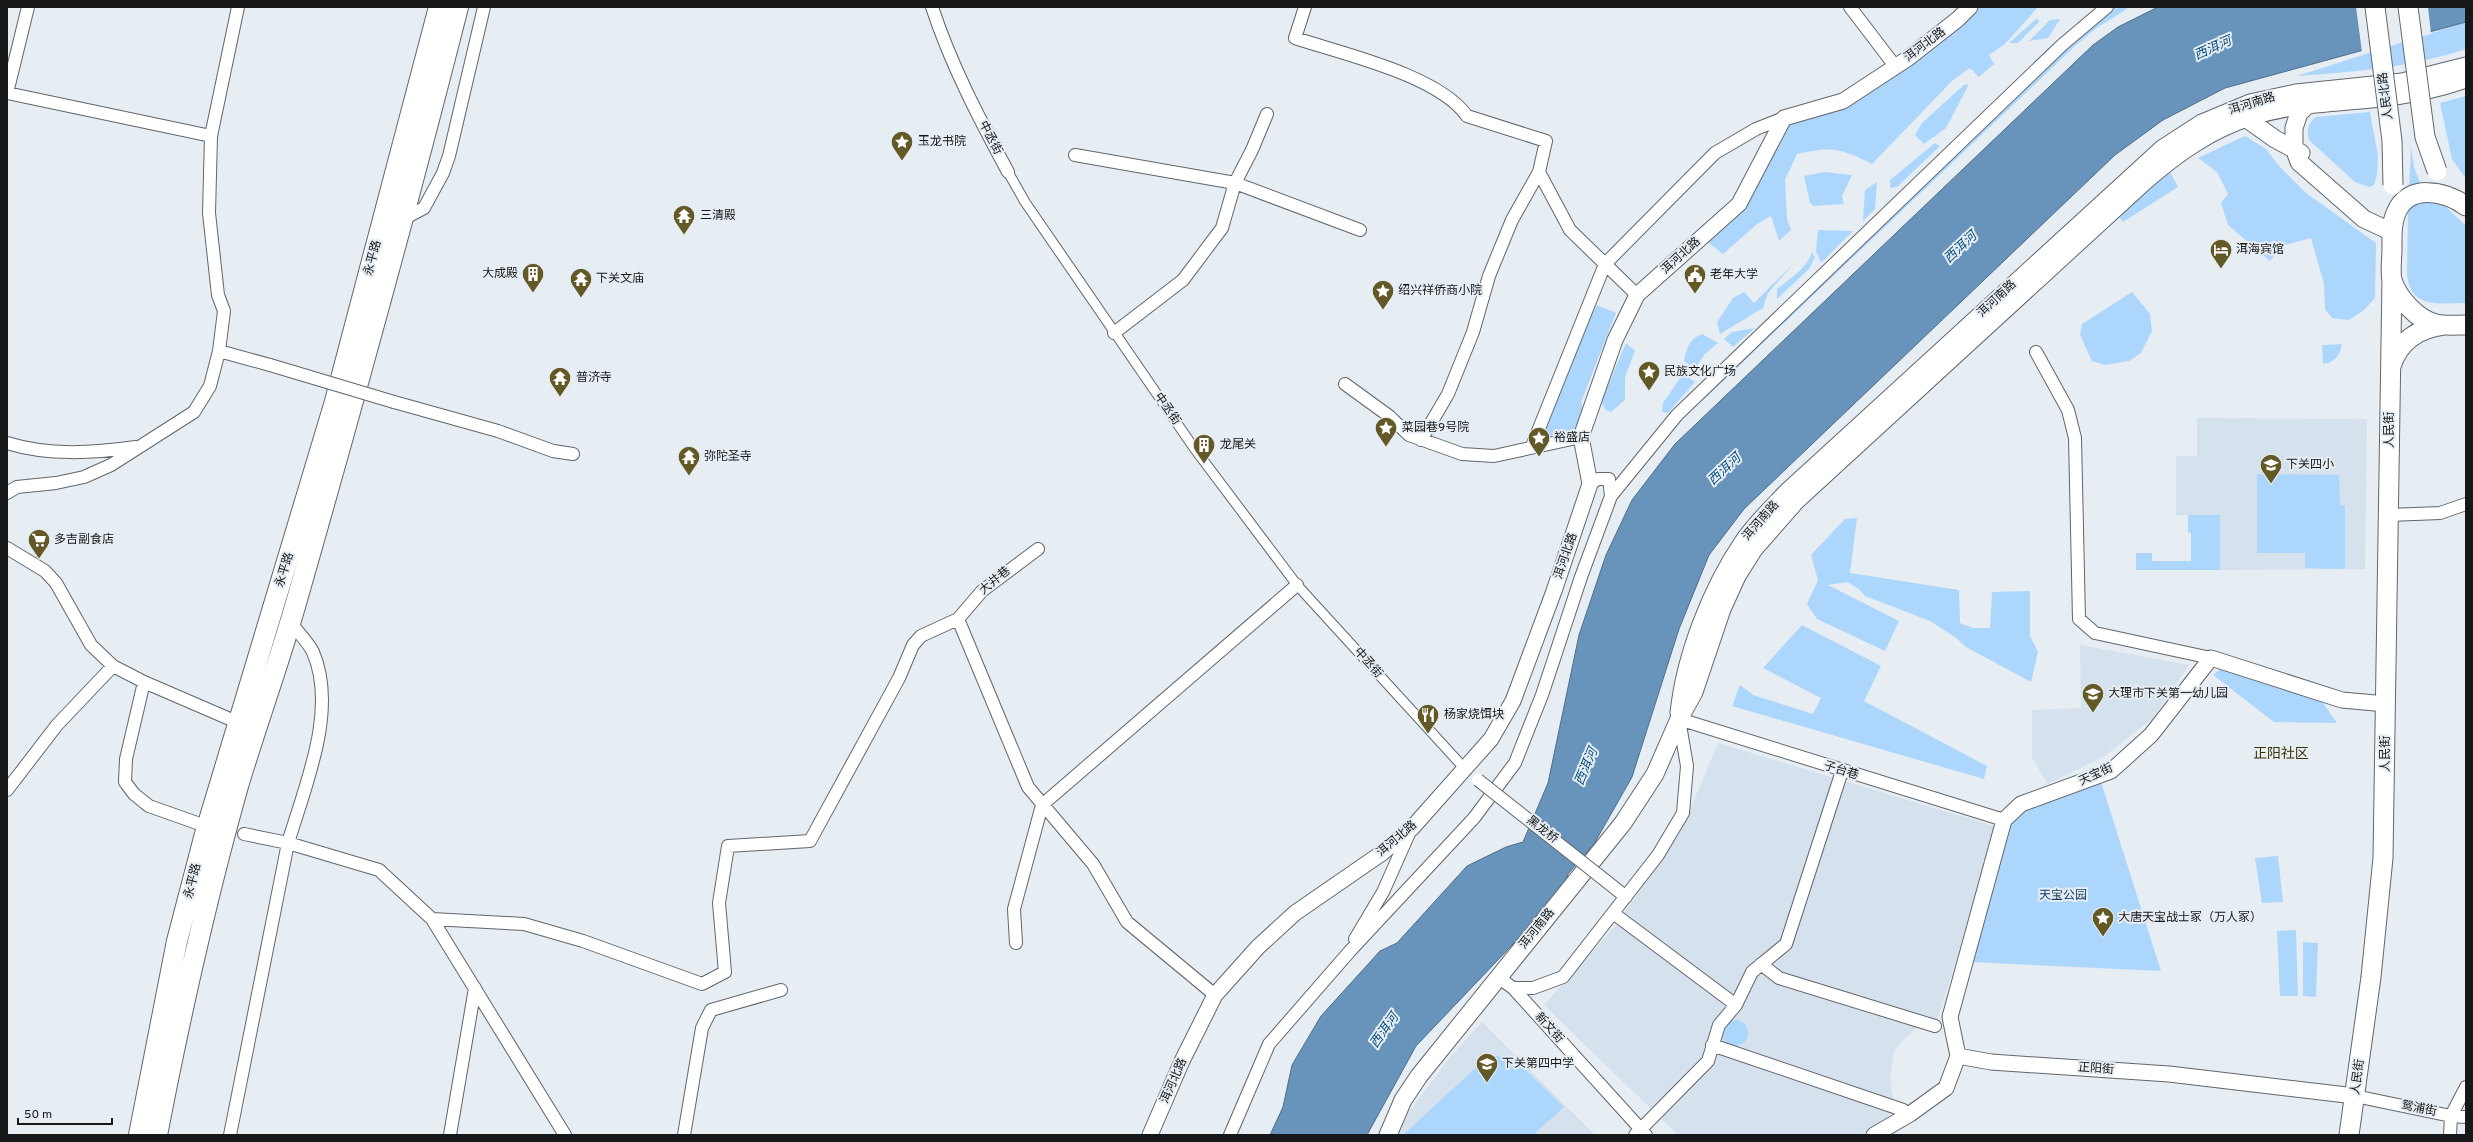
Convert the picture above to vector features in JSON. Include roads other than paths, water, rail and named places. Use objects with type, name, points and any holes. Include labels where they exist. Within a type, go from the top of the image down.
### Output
[{"type":"highway","name":"永平路","points":[[139,1135],[178,941],[204,834],[239,723],[334,405],[439,7]]},
{"type":"highway","name":"永平路","points":[[157,1135],[197,940],[239,784],[290,622],[405,218],[458,7]]},
{"type":"main road","name":"人民北路","points":[[2375,7],[2392,141],[2392,232]]},
{"type":"main road","points":[[2408,7],[2425,137],[2437,171],[2466,206]]},
{"type":"main road","name":"洱河南路","points":[[1388,1135],[1409,1089],[1631,812],[1661,762],[1678,719],[1694,692],[1722,609],[1737,576],[1754,549],[1796,501],[2170,160],[2239,114],[2281,96],[2402,82],[2466,66]]},
{"type":"main road","name":"洱河南路","points":[[2239,114],[2269,112],[2308,105],[2404,95],[2466,79]]},
{"type":"main road","points":[[2325,90],[2299,113],[2295,123],[2295,151],[2299,162],[2364,219],[2392,232],[2394,218],[2399,206],[2414,194],[2429,192],[2444,194],[2466,206]]},
{"type":"main road","points":[[2239,114],[2295,151]]},
{"type":"main road","name":"人民街","points":[[2349,1135],[2378,920],[2383,858],[2392,232]]},
{"type":"main road","points":[[2392,279],[2400,296],[2415,312],[2432,323],[2444,325],[2466,325]]},
{"type":"main road","points":[[2390,371],[2395,356],[2410,338],[2424,329],[2444,325]]},
{"type":"street","points":[[28,7],[7,93],[211,136]]},
{"type":"street","points":[[7,493],[17,487],[56,483],[84,477],[111,465],[194,412],[210,386],[219,351],[224,311],[218,295],[209,214],[211,136],[238,7]]},
{"type":"street","points":[[405,218],[424,208],[443,173],[449,156],[484,7]]},
{"type":"street","name":"中丞街","points":[[932,7],[942,37],[962,84],[1024,202],[1194,448],[1297,584],[1465,770]]},
{"type":"street","points":[[1305,7],[1295,38],[1412,77],[1460,105],[1468,116],[1546,141],[1539,172],[1509,227],[1489,276],[1473,332],[1448,394],[1421,440]]},
{"type":"street","points":[[1850,7],[1895,66]]},
{"type":"street","name":"洱河北路","points":[[1150,1135],[1182,1061],[1215,995],[1258,947],[1295,913],[1382,853],[1412,828],[1491,739],[1513,701],[1554,591],[1590,484],[1581,437],[1615,340],[1637,295],[1739,204],[1784,118],[1843,101],[1895,66],[1958,19],[1970,7]]},
{"type":"street","points":[[1230,1135],[1269,1044],[1350,951],[1474,818],[1515,763],[1542,695],[1581,577],[1611,496],[1677,415],[1737,355],[2062,45],[2107,7]]},
{"type":"street","points":[[1114,333],[1183,280],[1222,228],[1235,183],[1252,150],[1267,114]]},
{"type":"street","points":[[1532,446],[1605,264],[1715,153],[1756,130],[1784,118]]},
{"type":"street","points":[[1075,155],[1235,183],[1360,230]]},
{"type":"street","points":[[1539,172],[1570,230],[1637,295]]},
{"type":"street","points":[[219,351],[498,431],[553,451],[573,454]]},
{"type":"street","points":[[2036,352],[2068,410],[2076,438],[2079,619],[2095,633],[2211,658],[2342,700],[2386,704]]},
{"type":"street","points":[[1345,384],[1389,416],[1409,435],[1462,454],[1494,456],[1532,446],[1581,437]]},
{"type":"street","points":[[7,443],[37,451],[96,452],[139,447]]},
{"type":"street","points":[[1590,484],[1598,479],[1608,479],[1611,496]]},
{"type":"street","points":[[2389,515],[2440,513],[2466,504]]},
{"type":"street","points":[[7,548],[46,571],[56,583],[91,645],[113,666],[144,682],[239,723]]},
{"type":"street","name":"大井巷","points":[[958,619],[982,591],[1038,549]]},
{"type":"street","points":[[1016,943],[1014,909],[1042,805],[1297,584]]},
{"type":"street","points":[[432,919],[524,924],[583,941],[702,984],[725,972],[720,903],[728,846],[810,841],[899,678],[913,645],[921,636],[958,619],[1028,787],[1093,864],[1127,922],[1215,995]]},
{"type":"street","points":[[230,1135],[288,843],[320,732],[322,690],[312,651],[290,622]]},
{"type":"street","name":"天宝街","points":[[2004,820],[2021,804],[2111,770],[2152,735],[2211,658]]},
{"type":"street","points":[[7,790],[57,725],[113,666]]},
{"type":"street","points":[[144,682],[126,759],[126,782],[134,794],[150,806],[197,823]]},
{"type":"street","points":[[1513,988],[1533,988],[1563,977],[1658,855],[1683,813],[1687,766],[1678,719]]},
{"type":"street","name":"子台巷","points":[[1678,719],[2004,820]]},
{"type":"street","name":"黑龙桥","points":[[1465,770],[1626,897]]},
{"type":"street","points":[[1640,1133],[1708,1061],[1712,1053],[1712,1045],[1719,1025],[1736,1005],[1752,972],[1786,944],[1842,771]]},
{"type":"street","points":[[1874,1135],[1910,1114],[1946,1088],[1958,1056],[1950,1017],[2004,820]]},
{"type":"street","points":[[1350,951],[1383,892],[1412,828]]},
{"type":"street","points":[[244,834],[288,843],[379,870],[432,919],[565,1135]]},
{"type":"street","points":[[1613,913],[1736,1005]]},
{"type":"street","points":[[1761,964],[1779,978],[1935,1026]]},
{"type":"street","name":"新文街","points":[[1498,977],[1513,988],[1640,1133]]},
{"type":"street","points":[[450,1135],[475,988]]},
{"type":"street","points":[[684,1135],[702,1028],[711,1010],[781,990]]},
{"type":"street","points":[[1712,1045],[1903,1110]]},
{"type":"street","name":"正阳街","points":[[1958,1056],[1991,1062],[2168,1074],[2355,1096]]},
{"type":"street","name":"鸳浦街","points":[[2355,1096],[2451,1116],[2466,1087]]},
{"type":"street","points":[[2450,1135],[2451,1116],[2466,1117]]},
{"type":"water","name":"西洱河","points":[[2158,7],[2466,7],[2466,22],[2225,88],[2163,120],[2115,155],[1744,509],[1709,555],[1679,629],[1632,777],[1594,844],[1568,874],[1566,884],[1555,900],[1416,1046],[1367,1135],[1270,1135],[1283,1107],[1292,1065],[1321,1016],[1380,951],[1397,943],[1467,866],[1506,847],[1523,842],[1548,783],[1579,635],[1606,555],[1632,500],[1675,444],[2093,45],[2118,27]]},
{"type":"place","name":"玉龙书院","points":[[902,162]]},
{"type":"place","name":"三清殿","points":[[684,236]]},
{"type":"place","name":"洱海宾馆","points":[[2221,270]]},
{"type":"place","name":"大成殿","points":[[533,294]]},
{"type":"place","name":"老年大学","points":[[1695,294]]},
{"type":"place","name":"下关文庙","points":[[581,298]]},
{"type":"place","name":"绍兴祥侨商小院","points":[[1383,310]]},
{"type":"place","name":"民族文化广场","points":[[1649,392]]},
{"type":"place","name":"普济寺","points":[[560,398]]},
{"type":"place","name":"菜园巷9号院","points":[[1386,448]]},
{"type":"place","name":"裕盛店","points":[[1539,458]]},
{"type":"place","name":"龙尾关","points":[[1204,464]]},
{"type":"place","name":"弥陀圣寺","points":[[689,476]]},
{"type":"place","name":"下关四小","points":[[2271,484]]},
{"type":"place","name":"多吉副食店","points":[[39,560]]},
{"type":"place","name":"大理市下关第一幼儿园","points":[[2093,714]]},
{"type":"place","name":"杨家烧饵块","points":[[1428,734]]},
{"type":"place","name":"大唐天宝战士冢（万人冢）","points":[[2103,938]]},
{"type":"place","name":"下关第四中学","points":[[1487,1084]]},
{"type":"district","name":"正阳社区","points":[[2281,754]]},
{"type":"park label","name":"天宝公园","points":[[2063,896]]}]
